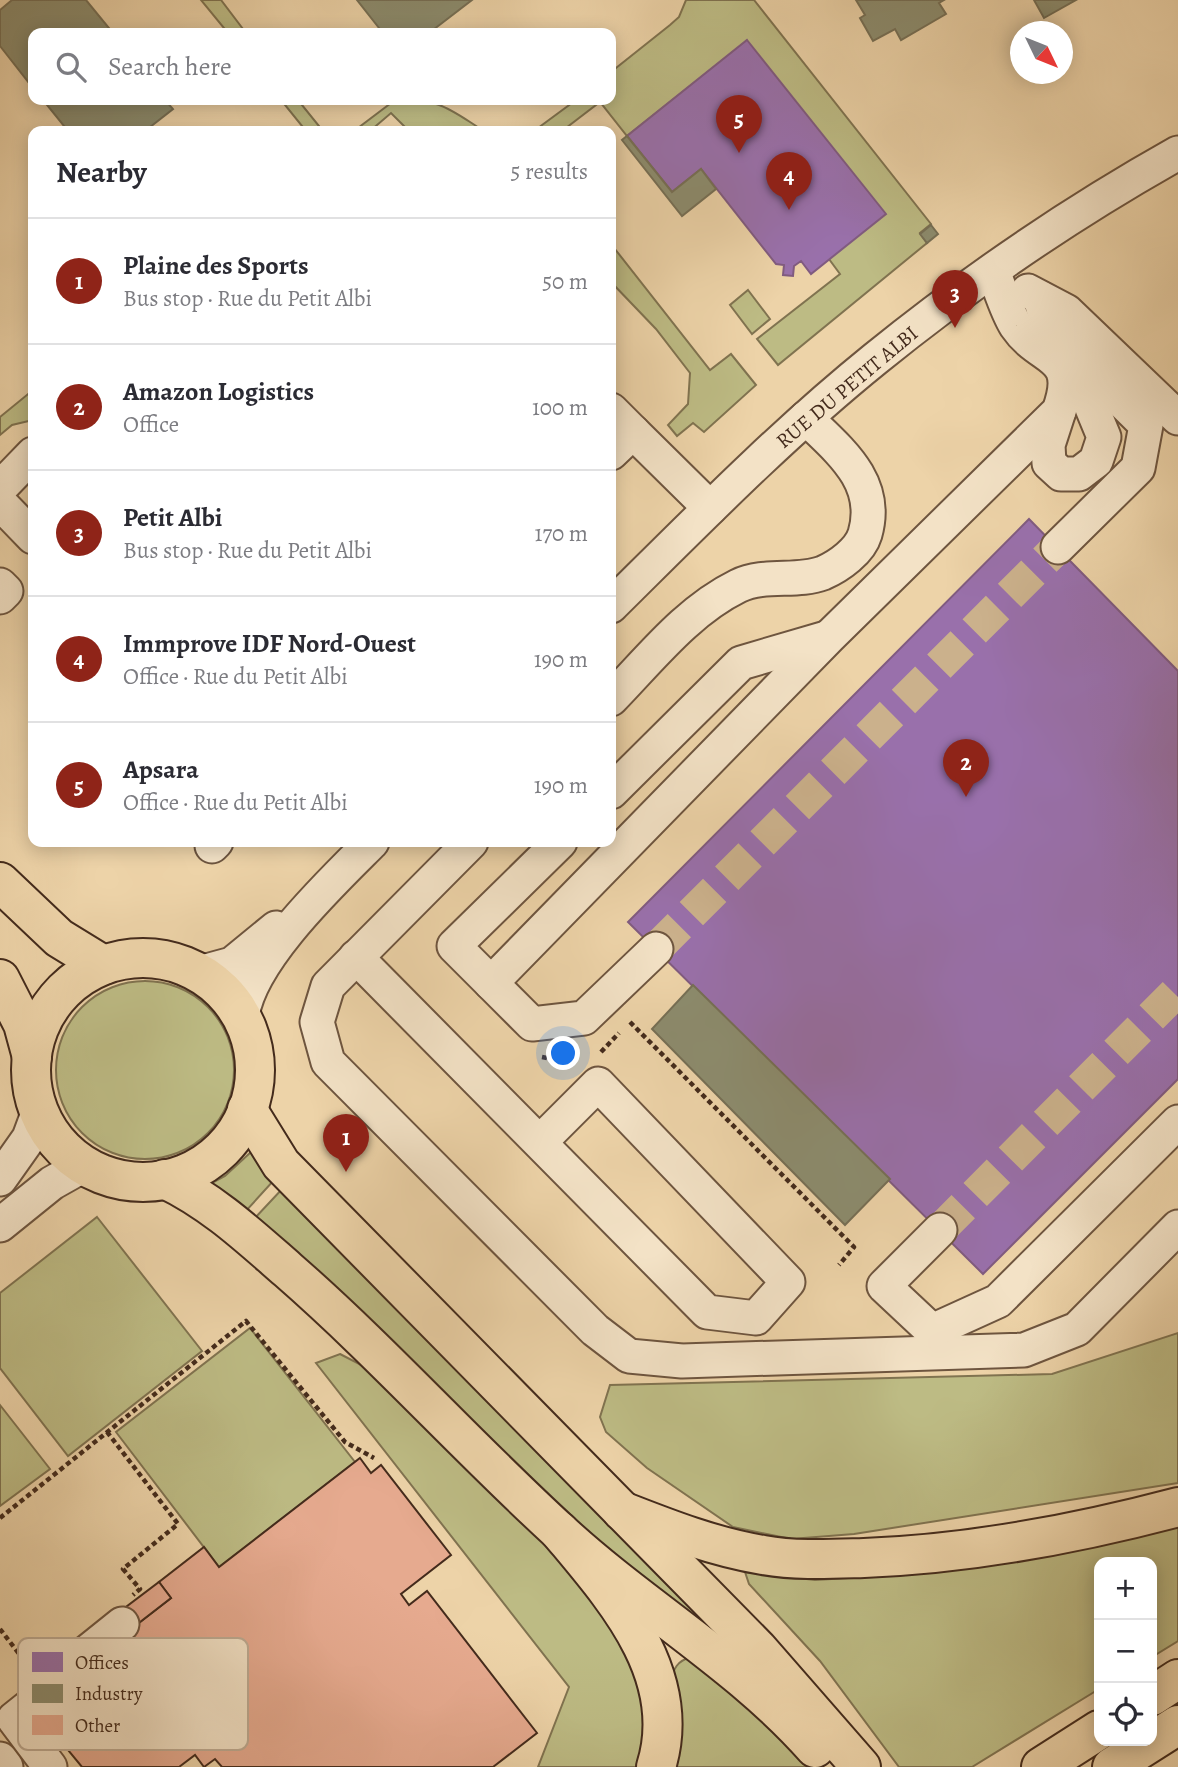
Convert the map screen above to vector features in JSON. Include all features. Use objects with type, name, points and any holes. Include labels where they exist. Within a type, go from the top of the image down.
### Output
[{"type":"main road","points":[[0,882],[59,938],[103,965]]},
{"type":"main road","points":[[150,958],[181,964],[199,973],[221,989],[242,1017],[252,1045],[252,1094],[232,1136],[210,1159],[183,1174],[165,1179],[125,1180],[85,1165],[57,1142],[39,1111],[33,1093],[32,1057],[35,1040],[50,1008],[73,983],[103,965],[150,958]]},
{"type":"main road","points":[[0,979],[23,1024],[32,1057]]},
{"type":"main road","points":[[247,1109],[281,1164],[758,1648],[861,1767]]},
{"type":"main road","points":[[165,1179],[225,1215],[326,1303],[559,1531],[621,1586],[748,1684],[789,1721],[832,1767]]},
{"type":"main road","points":[[622,1511],[718,1546],[766,1556],[812,1559],[912,1556],[1066,1533],[1178,1507]]},
{"type":"main road","points":[[559,1531],[621,1608],[643,1645],[660,1698],[660,1740],[656,1767]]},
{"type":"main road","points":[[1157,1693],[1178,1679]]},
{"type":"main road","points":[[1112,1767],[1178,1725]]},
{"type":"main road","points":[[1041,1767],[1094,1733]]},
{"type":"street","name":"RUE DU PETIT ALBI","points":[[616,601],[806,418],[875,359],[1062,221],[1178,153]]},
{"type":"street","points":[[993,271],[1066,310],[1178,418]]},
{"type":"street","points":[[993,271],[1016,326],[1062,366],[1067,389],[1048,445],[1049,463],[1060,474],[1079,474],[1096,461],[1104,437],[1092,408],[1089,369]]},
{"type":"street","points":[[1040,298],[1049,328],[1146,425],[1138,468],[1058,547]]},
{"type":"street","points":[[491,982],[829,637],[1059,411]]},
{"type":"street","points":[[616,694],[698,610],[741,584],[768,578],[821,574],[842,563],[862,542],[870,514],[866,490],[845,457],[806,418]]},
{"type":"street","points":[[618,432],[710,508]]},
{"type":"street","points":[[0,488],[28,459]]},
{"type":"street","points":[[0,503],[28,532]]},
{"type":"street","points":[[0,585],[6,591],[0,597]]},
{"type":"street","points":[[616,787],[741,663],[829,637]]},
{"type":"street","points":[[199,973],[232,964],[327,887],[367,847]]},
{"type":"street","points":[[466,847],[328,986],[317,1023],[328,1062],[595,1330],[629,1356],[682,1361],[1024,1350],[1077,1329],[1178,1227]]},
{"type":"street","points":[[555,847],[454,946],[533,1024],[584,1018],[656,949]]},
{"type":"street","points":[[242,1017],[250,989],[259,973],[327,887]]},
{"type":"street","points":[[356,957],[541,1141],[706,1312],[756,1318],[788,1282],[598,1084],[541,1141]]},
{"type":"street","points":[[0,1179],[29,1138],[39,1111]]},
{"type":"street","points":[[940,1230],[884,1286],[932,1331],[998,1301],[1178,1122]]},
{"type":"street","points":[[0,1225],[52,1183],[85,1165]]},
{"type":"street","points":[[105,1638],[122,1624]]},
{"type":"street","points":[[37,1750],[49,1767]]},
{"type":"street","points":[[0,1759],[6,1767]]},
{"type":"path","points":[[630,1022],[854,1247],[839,1265]]},
{"type":"path","points":[[0,1518],[246,1321],[345,1442],[374,1458]]},
{"type":"path","points":[[107,1432],[178,1524],[123,1569],[140,1590],[113,1613],[122,1624]]},
{"type":"shaded area","points":[[201,0],[221,0],[242,28],[224,28]]},
{"type":"shaded area","points":[[686,0],[754,0],[931,224],[920,233],[927,243],[778,365],[757,339],[840,274],[829,259],[747,41],[627,136],[602,105],[616,105],[616,68],[679,17]]},
{"type":"shaded area","points":[[285,105],[302,105],[319,126],[302,126]]},
{"type":"shaded area","points":[[388,105],[440,105],[476,126],[404,126],[391,113],[376,126],[361,126]]},
{"type":"shaded area","points":[[569,105],[596,105],[569,126],[541,126]]},
{"type":"shaded area","points":[[616,250],[710,370],[731,354],[756,385],[704,432],[693,423],[677,436],[668,425],[688,404],[690,373],[656,329],[616,287]]},
{"type":"shaded area","points":[[748,290],[770,319],[752,334],[730,305]]},
{"type":"shaded area","points":[[28,394],[28,421],[12,425],[0,435],[0,417]]},
{"type":"shaded area","points":[[145,981],[179,988],[208,1007],[227,1036],[234,1070],[227,1104],[208,1133],[179,1152],[145,1159],[111,1152],[82,1133],[63,1104],[56,1070],[63,1036],[82,1007],[111,988]]},
{"type":"shaded area","points":[[251,1152],[275,1179],[245,1212],[210,1184],[225,1176]]},
{"type":"shaded area","points":[[284,1187],[747,1663],[645,1592],[254,1219]]},
{"type":"shaded area","points":[[97,1217],[202,1351],[68,1456],[0,1368],[0,1293]]},
{"type":"shaded area","points":[[250,1328],[355,1462],[219,1567],[116,1432]]},
{"type":"shaded area","points":[[1178,1333],[1178,1483],[854,1534],[791,1539],[733,1527],[647,1468],[606,1432],[600,1417],[610,1385],[1052,1374]]},
{"type":"shaded area","points":[[340,1354],[373,1371],[601,1601],[644,1689],[642,1767],[538,1767],[569,1687],[316,1363]]},
{"type":"shaded area","points":[[0,1405],[50,1469],[0,1506]]},
{"type":"shaded area","points":[[1178,1526],[1178,1641],[1157,1654],[1157,1557],[1094,1557],[1094,1692],[972,1767],[899,1767],[820,1661],[749,1584],[745,1572],[815,1580],[882,1576]]},
{"type":"shaded area","points":[[691,1657],[765,1712],[813,1767],[667,1767],[670,1682],[677,1666]]},
{"type":"building: Offices","points":[[747,40],[886,214],[811,274],[801,261],[794,266],[793,276],[783,275],[784,265],[776,264],[701,169],[672,192],[627,136]]},
{"type":"building: Offices","points":[[1029,519],[1178,671],[1178,1079],[983,1274],[628,922]]},
{"type":"building: Industry","points":[[12,0],[86,0],[109,28],[28,28],[28,82],[0,46],[0,10]]},
{"type":"building: Industry","points":[[357,0],[472,0],[436,28],[379,28]]},
{"type":"building: Industry","points":[[856,0],[944,0],[939,3],[946,14],[901,40],[895,29],[873,41],[860,18],[865,15]]},
{"type":"building: Industry","points":[[1034,0],[1076,0],[1044,18]]},
{"type":"building: Industry","points":[[47,105],[169,105],[173,109],[151,126],[64,126]]},
{"type":"building: Industry","points":[[627,136],[672,192],[701,169],[716,189],[682,216],[622,140]]},
{"type":"building: Industry","points":[[931,225],[938,234],[927,243],[920,234]]},
{"type":"building: Industry","points":[[693,985],[890,1179],[845,1225],[652,1029]]},
{"type":"building: Other","points":[[360,1458],[371,1473],[381,1465],[451,1555],[401,1594],[409,1605],[427,1591],[537,1733],[493,1767],[222,1767],[215,1759],[204,1767],[195,1755],[179,1767],[82,1767],[68,1750],[248,1750],[248,1638],[119,1638],[171,1598],[159,1582],[204,1547],[219,1567]]},
{"type":"building: Other","points":[[159,1582],[171,1598],[131,1629],[118,1613]]},
{"type":"tunnel","points":[[656,949],[1058,547]]},
{"type":"tunnel","points":[[940,1230],[1178,990]]},
{"type":"place","name":"Apsara","points":[[739,153]]},
{"type":"place","name":"Immprove IDF Nord-Ouest","points":[[789,210]]},
{"type":"place","name":"Petit Albi","points":[[955,328]]},
{"type":"place","name":"Amazon Logistics","points":[[966,797]]},
{"type":"place","name":"Plaine des Sports","points":[[346,1172]]}]
